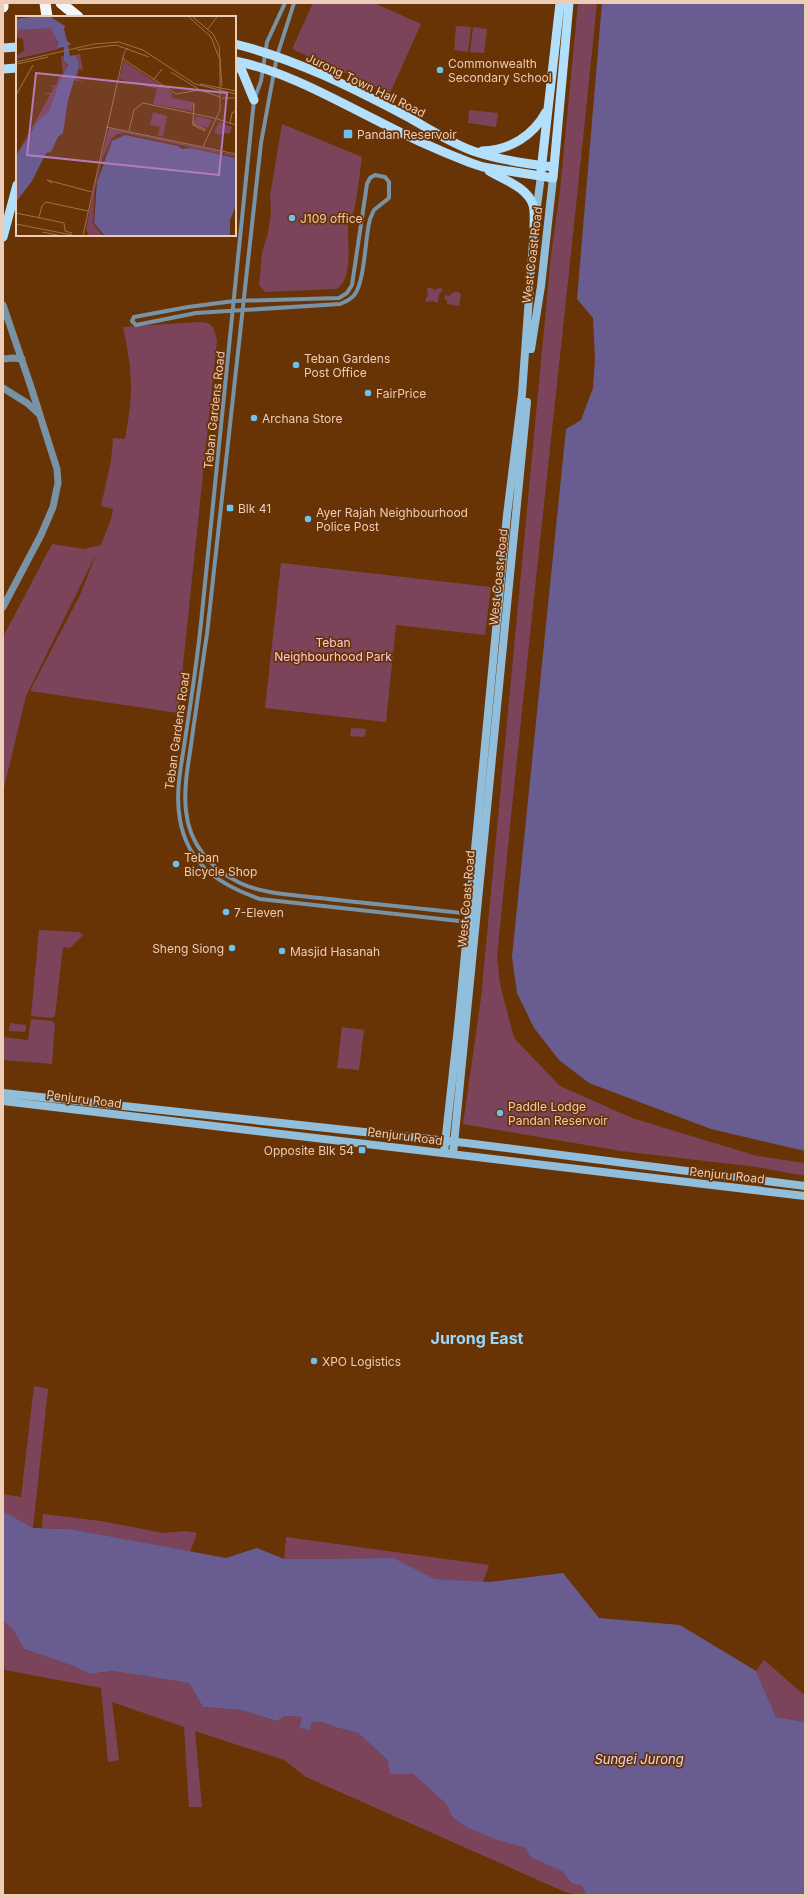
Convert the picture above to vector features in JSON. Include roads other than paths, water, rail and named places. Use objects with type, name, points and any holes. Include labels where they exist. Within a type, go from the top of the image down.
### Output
[{"type":"highway","points":[[45,3],[47,16]]},
{"type":"highway","points":[[61,3],[77,16]]},
{"type":"main road","name":"West Coast Road","points":[[452,1154],[507,515],[522,394],[534,228],[560,3]]},
{"type":"main road","name":"West Coast Road","points":[[444,1153],[472,918],[532,341],[541,286],[553,178],[569,3]]},
{"type":"main road","name":"Jurong Town Hall Road","points":[[236,44],[276,56],[339,83],[407,117],[438,135],[474,151],[490,156],[554,167]]},
{"type":"main road","points":[[3,48],[16,47]]},
{"type":"main road","points":[[236,62],[263,68],[323,93],[403,134],[483,167],[513,183],[527,196],[533,205],[534,228]]},
{"type":"main road","points":[[236,63],[242,71],[254,100]]},
{"type":"main road","points":[[3,69],[16,68]]},
{"type":"main road","points":[[474,151],[496,150],[518,141],[539,125],[548,109]]},
{"type":"main road","points":[[483,167],[553,178]]},
{"type":"main road","points":[[3,237],[16,189]]},
{"type":"main road","name":"Penjuru Road","points":[[3,1093],[71,1105]]},
{"type":"main road","name":"Penjuru Road","points":[[3,1101],[71,1105],[445,1141],[805,1186]]},
{"type":"main road","name":"Penjuru Road","points":[[81,1106],[452,1154],[805,1196]]},
{"type":"street","name":"Teban Gardens Road","points":[[286,3],[267,42],[261,81],[254,100],[234,310],[200,634],[178,792],[180,820],[186,842],[208,873],[234,890],[260,899],[472,918]]},
{"type":"street","name":"Teban Gardens Road","points":[[294,3],[276,56],[261,143],[207,634],[186,779],[186,813],[195,842],[213,867],[240,883],[260,890],[472,918]]},
{"type":"street","points":[[375,175],[385,177],[389,182],[389,198],[374,210],[370,219],[360,282],[356,293],[349,300],[340,304],[196,313],[136,325],[132,321],[134,317],[234,301],[326,300],[339,298],[347,293],[355,276],[367,184],[370,178],[375,175]]},
{"type":"street","points":[[3,305],[22,359],[56,469],[58,483],[56,497],[40,536],[3,607]]},
{"type":"street","points":[[3,359],[22,359]]},
{"type":"street","points":[[3,388],[27,403],[39,414]]},
{"type":"street","points":[[200,634],[207,634]]},
{"type":"water","points":[[602,3],[805,3],[805,1151],[711,1129],[589,1083],[559,1060],[534,1028],[517,993],[512,957],[566,429],[581,420],[593,388],[595,359],[593,318],[577,299]]},
{"type":"water","name":"Sungei Jurong","points":[[3,1511],[33,1528],[70,1529],[226,1558],[257,1548],[284,1559],[394,1558],[435,1579],[490,1582],[563,1573],[599,1618],[680,1625],[756,1671],[776,1717],[805,1722],[805,1895],[589,1895],[586,1894],[582,1886],[571,1883],[563,1872],[530,1857],[525,1848],[494,1839],[468,1828],[453,1818],[446,1804],[413,1774],[390,1774],[388,1760],[358,1733],[322,1722],[311,1723],[310,1730],[300,1728],[302,1717],[285,1716],[277,1721],[241,1710],[203,1707],[189,1683],[113,1671],[89,1674],[73,1666],[24,1649],[13,1629],[3,1621]]},
{"type":"place","name":"Commonwealth Secondary School","points":[[440,70]]},
{"type":"place","name":"Pandan Reservoir","points":[[348,134]]},
{"type":"place","name":"J109 office","points":[[292,218]]},
{"type":"place","name":"Teban Gardens Post Office","points":[[296,365]]},
{"type":"place","name":"FairPrice","points":[[368,393]]},
{"type":"place","name":"Archana Store","points":[[254,418]]},
{"type":"place","name":"Blk 41","points":[[230,508]]},
{"type":"place","name":"Ayer Rajah Neighbourhood Police Post","points":[[308,519]]},
{"type":"place","name":"Teban Bicycle Shop","points":[[176,864]]},
{"type":"place","name":"7-Eleven","points":[[226,912]]},
{"type":"place","name":"Sheng Siong","points":[[232,948]]},
{"type":"place","name":"Masjid Hasanah","points":[[282,951]]},
{"type":"place","name":"Paddle Lodge Pandan Reservoir","points":[[500,1113]]},
{"type":"place","name":"Opposite Blk 54","points":[[362,1150]]},
{"type":"place","name":"XPO Logistics","points":[[314,1361]]},
{"type":"district","name":"Jurong East","points":[[477,1338]]},
{"type":"park label","name":"Teban Neighbourhood Park","points":[[333,649]]}]
